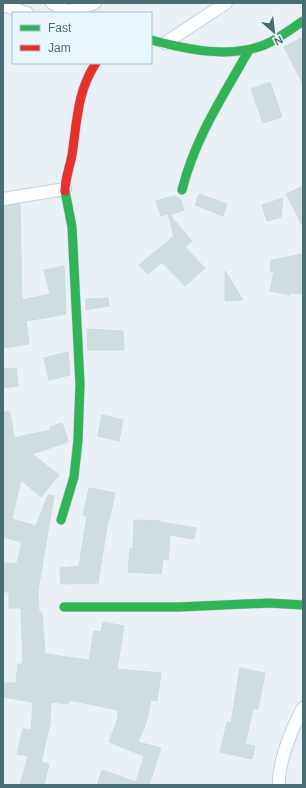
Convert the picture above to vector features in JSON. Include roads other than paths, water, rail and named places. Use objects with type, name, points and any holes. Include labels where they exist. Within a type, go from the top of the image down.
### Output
[{"type":"street","points":[[52,3],[66,12],[95,3]]},
{"type":"street","points":[[165,43],[226,3]]},
{"type":"street","points":[[3,5],[25,12]]},
{"type":"street","points":[[152,40],[182,48],[226,52],[249,50],[265,45],[303,20]]},
{"type":"street","points":[[182,190],[191,157],[214,108],[249,50]]},
{"type":"street","points":[[61,520],[74,477],[78,440],[80,384],[72,227],[65,188],[72,155],[77,110],[87,76],[95,64]]},
{"type":"street","points":[[3,199],[65,188]]},
{"type":"street","points":[[64,607],[179,607],[269,603],[303,605]]},
{"type":"street","points":[[279,785],[279,778],[287,749],[303,708]]}]
